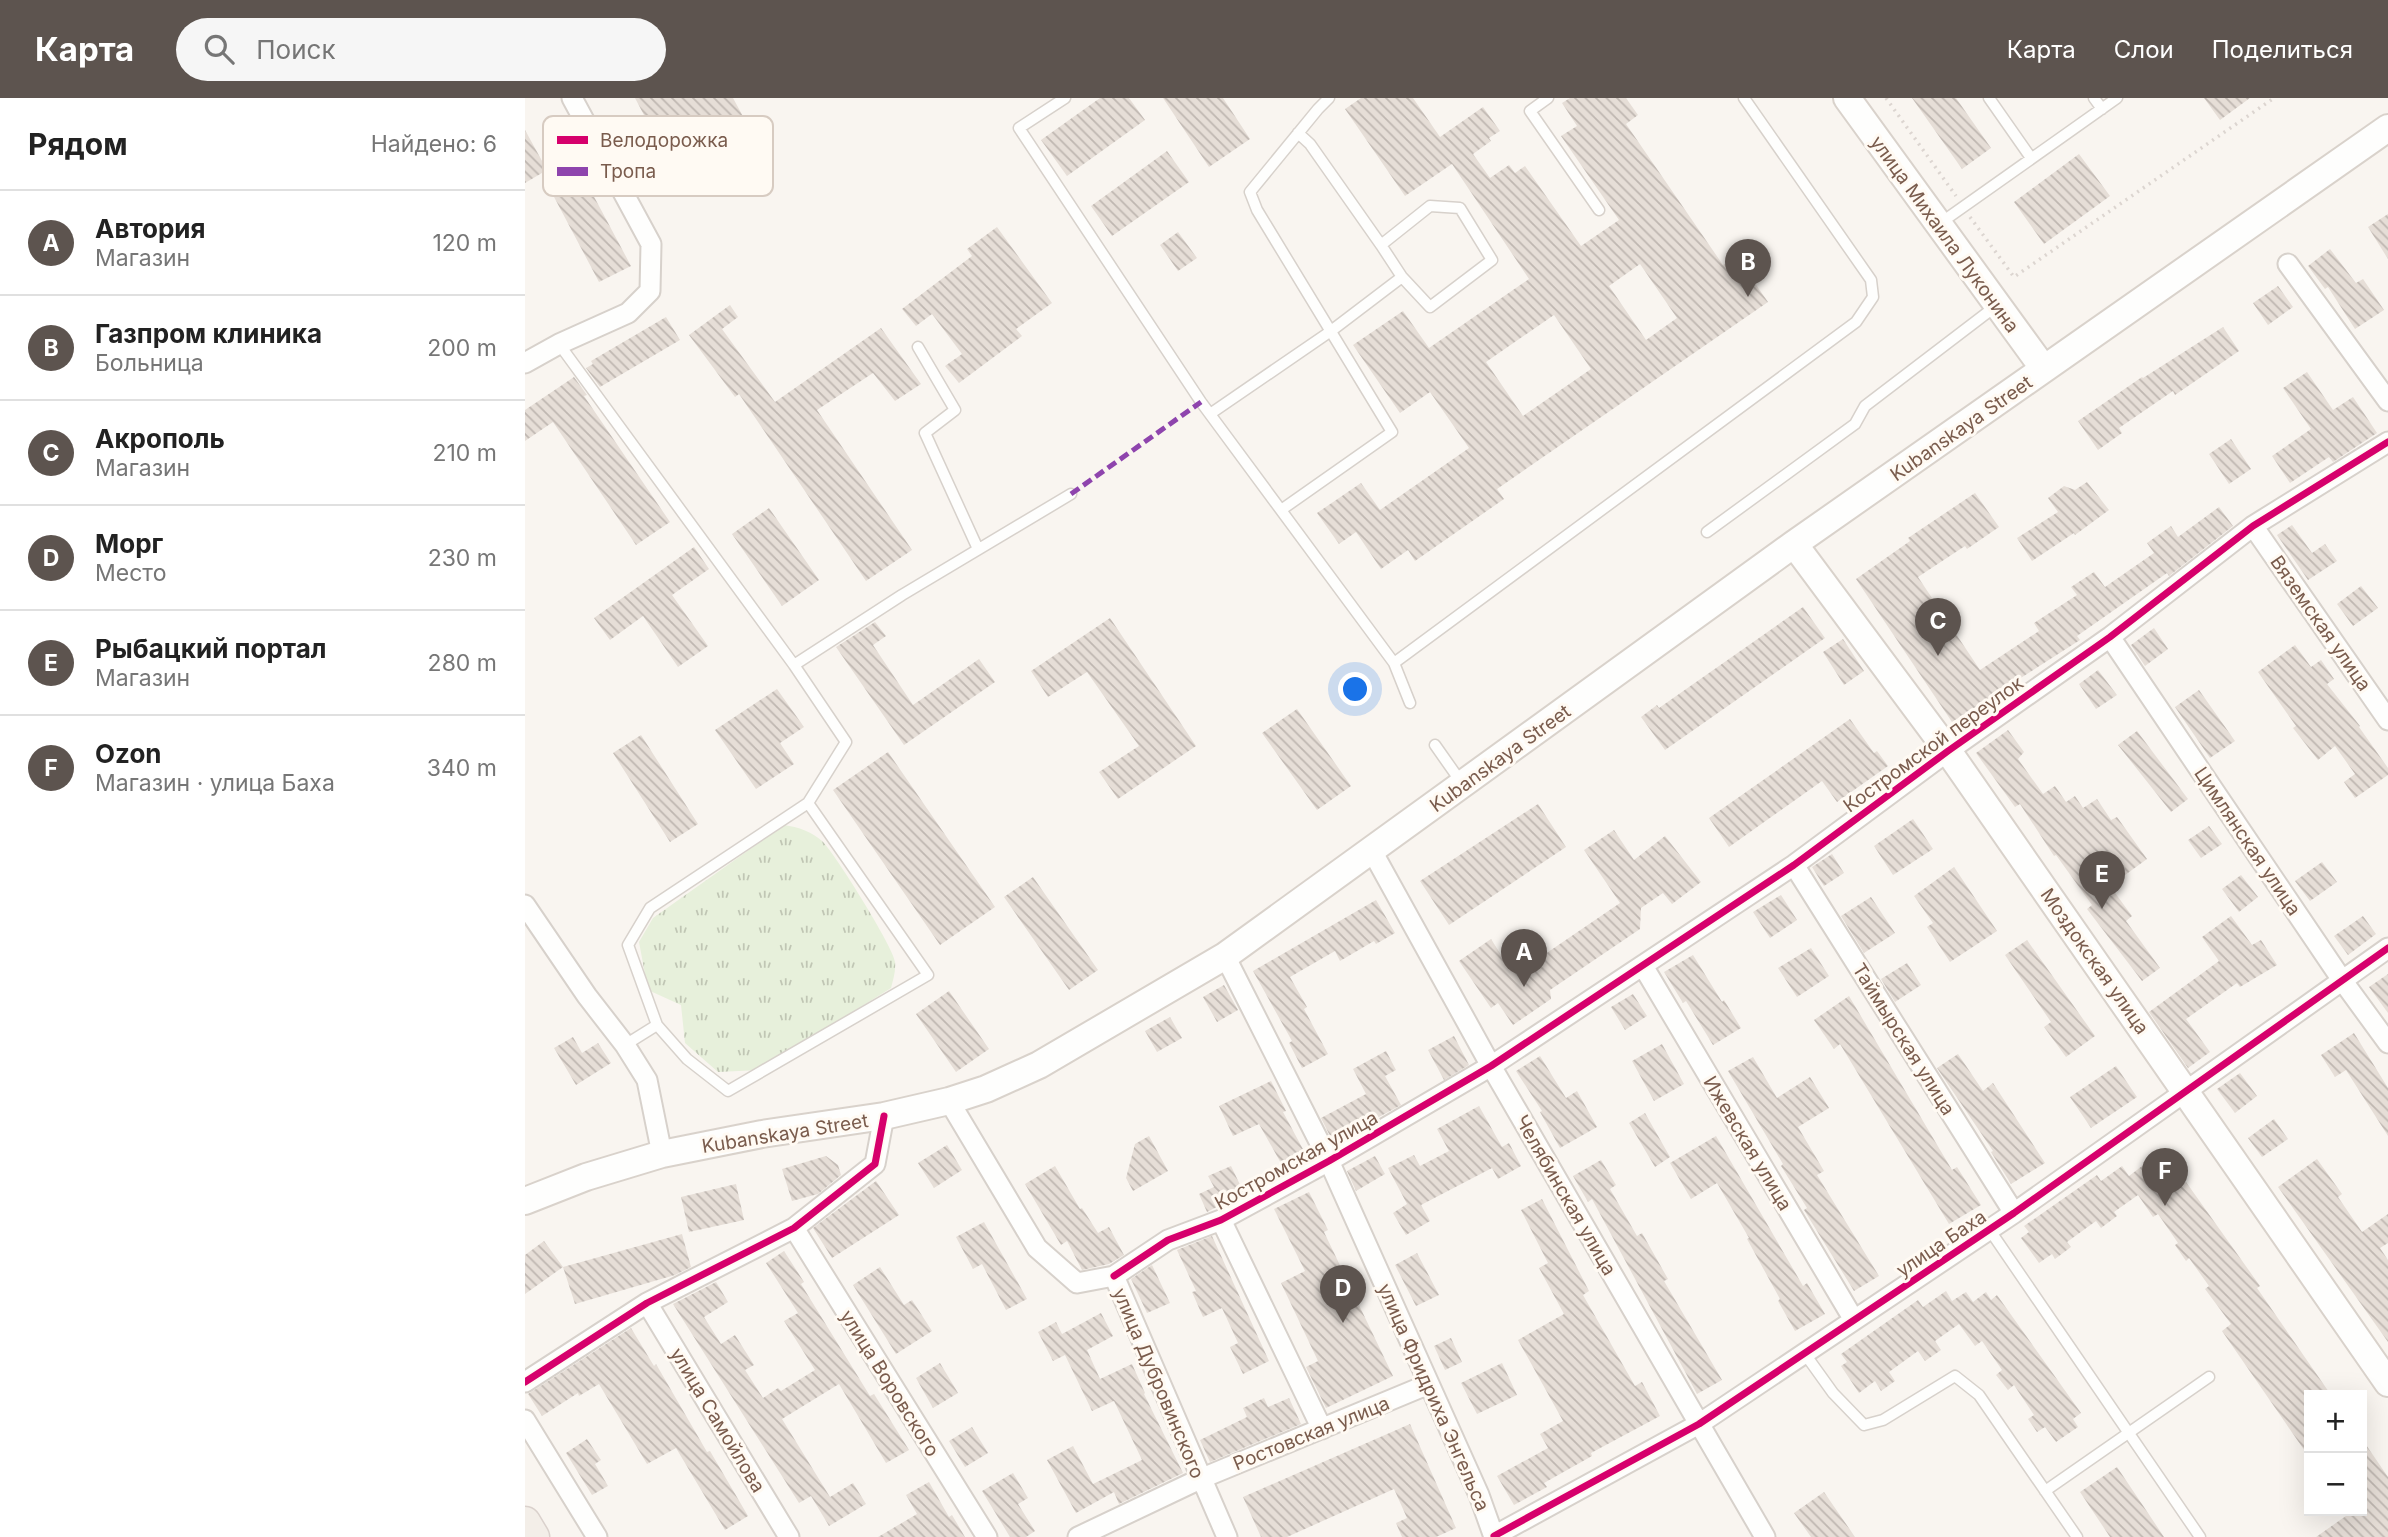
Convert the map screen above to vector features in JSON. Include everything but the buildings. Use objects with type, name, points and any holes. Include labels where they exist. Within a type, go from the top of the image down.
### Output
[{"type":"main road","name":"улица Михаила Луконина","points":[[1847,98],[2044,369]]},
{"type":"main road","name":"Kubanskaya Street","points":[[525,1201],[586,1177],[662,1154],[762,1133],[884,1116],[949,1101],[986,1089],[1038,1065],[1224,956],[1794,544],[2388,128]]},
{"type":"main road","name":"Моздокская улица","points":[[1794,544],[1948,751],[2388,1383]]},
{"type":"main road","points":[[525,1522],[534,1537]]},
{"type":"street","points":[[572,98],[582,116]]},
{"type":"street","points":[[525,363],[559,344],[628,313],[650,291],[651,244],[625,196]]},
{"type":"street","points":[[2288,264],[2388,401]]},
{"type":"street","name":"Костромской переулок","points":[[1491,1066],[1794,865],[1948,751],[2110,637],[2253,526],[2388,442]]},
{"type":"street","name":"Вяземская улица","points":[[2253,526],[2388,720]]},
{"type":"street","name":"Цимлянская улица","points":[[2110,637],[2342,980],[2388,1043]]},
{"type":"street","name":"Челябинская улица","points":[[1372,851],[1491,1066],[1765,1537]]},
{"type":"street","name":"Таймырская улица","points":[[1794,865],[2014,1213]]},
{"type":"street","points":[[525,905],[647,1080],[662,1154]]},
{"type":"street","name":"улица Баха","points":[[1494,1536],[1699,1424],[2014,1213],[2388,948]]},
{"type":"street","name":"улица Фридриха Энгельса","points":[[1224,956],[1329,1161],[1479,1495],[1494,1536]]},
{"type":"street","name":"Ижевская улица","points":[[1643,965],[1854,1320]]},
{"type":"street","name":"Костромская улица","points":[[1114,1276],[1168,1240],[1221,1220],[1329,1161],[1491,1066]]},
{"type":"street","name":"улица Дубровинского","points":[[949,1101],[1037,1248],[1077,1283],[1114,1276],[1227,1537]]},
{"type":"street","points":[[525,1382],[647,1303],[794,1228],[875,1164],[884,1116]]},
{"type":"street","points":[[1221,1220],[1322,1429]]},
{"type":"street","name":"улица Воровского","points":[[794,1228],[986,1537]]},
{"type":"street","name":"улица Самойлова","points":[[647,1303],[789,1537]]},
{"type":"street","name":"Ростовская улица","points":[[1078,1537],[1200,1479],[1429,1384]]},
{"type":"street","points":[[525,1420],[597,1537]]},
{"type":"lane","points":[[1065,98],[1019,128],[1210,414],[1394,663],[1410,703]]},
{"type":"lane","points":[[1281,510],[1392,432],[1257,210],[1250,192],[1329,98]]},
{"type":"lane","points":[[1548,98],[1529,111],[1599,209]]},
{"type":"lane","points":[[1394,663],[1856,322],[1874,297],[1871,280],[1744,98]]},
{"type":"lane","points":[[1989,98],[2031,158]]},
{"type":"lane","points":[[2094,98],[2102,109]]},
{"type":"lane","points":[[1938,224],[2117,98]]},
{"type":"lane","points":[[1298,133],[1310,144],[1402,277],[1430,307],[1492,260],[1460,208],[1430,206],[1381,245]]},
{"type":"lane","points":[[1210,414],[1331,331],[1402,277]]},
{"type":"lane","points":[[1707,532],[1855,424],[1865,406],[1997,305]]},
{"type":"lane","points":[[559,344],[794,665],[846,742],[808,803],[650,908],[628,945],[657,1025],[687,1059],[728,1091],[928,975],[808,803]]},
{"type":"lane","points":[[918,347],[955,410],[925,433],[978,549]]},
{"type":"lane","points":[[794,665],[902,595],[1070,494]]},
{"type":"lane","points":[[1435,745],[1463,785]]},
{"type":"lane","points":[[625,1045],[657,1025]]},
{"type":"lane","points":[[1989,1229],[2200,1537]]},
{"type":"lane","points":[[1805,1354],[1833,1393],[1864,1425],[1883,1420],[1955,1376],[1979,1395],[2077,1537]]},
{"type":"lane","points":[[2045,1491],[2209,1377]]},
{"type":"path","points":[[1886,98],[2014,277],[2274,98]]},
{"type":"green space","points":[[784,825],[819,838],[839,864],[892,953],[895,965],[891,988],[760,1070],[718,1072],[685,1043],[681,1005],[648,990],[639,942],[653,918]]},
{"type":"marked path","points":[[1071,494],[1201,402]]},
{"type":"cycle path","points":[[1114,1276],[1168,1240],[1221,1220],[1329,1161],[1491,1066],[1794,865],[1948,751],[2110,637],[2253,526],[2388,442]]},
{"type":"cycle path","points":[[1494,1536],[1699,1424],[2014,1213],[2388,948]]},
{"type":"cycle path","points":[[525,1382],[647,1303],[794,1228],[875,1164],[884,1116]]},
{"type":"place","name":"Газпром клиника","points":[[1748,297]]},
{"type":"place","name":"Акрополь","points":[[1938,656]]},
{"type":"place","name":"Рыбацкий портал","points":[[2102,909]]},
{"type":"place","name":"Автория","points":[[1524,987]]},
{"type":"place","name":"Ozon","points":[[2165,1206]]},
{"type":"place","name":"Морг","points":[[1343,1323]]}]
